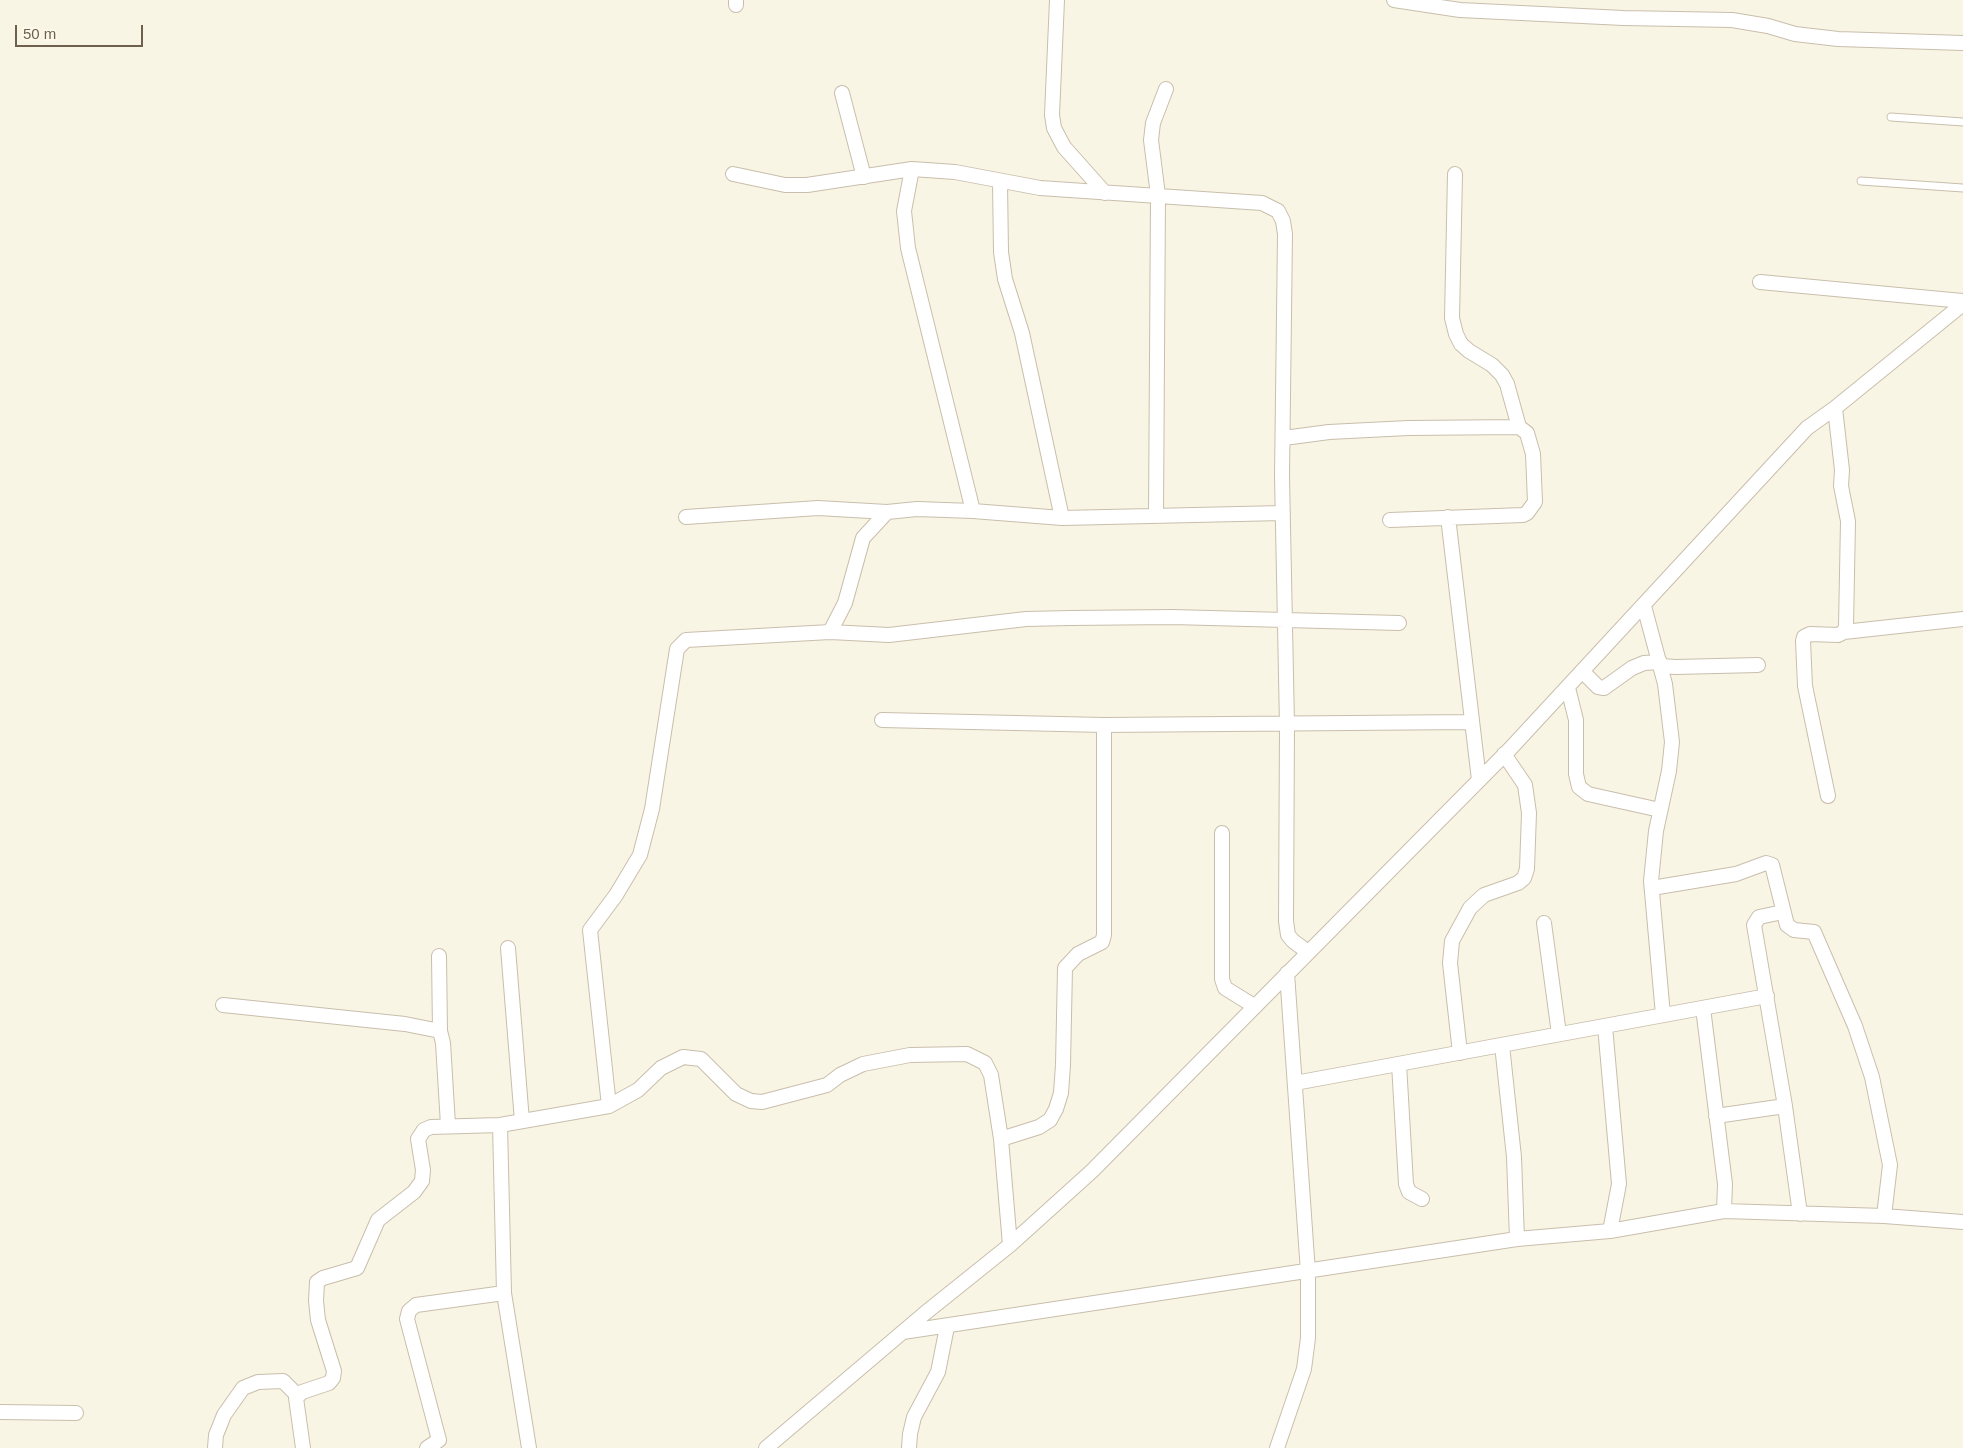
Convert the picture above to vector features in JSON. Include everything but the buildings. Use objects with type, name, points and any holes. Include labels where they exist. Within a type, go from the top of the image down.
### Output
[{"type":"street","points":[[1057,0],[1052,115],[1054,128],[1064,147],[1105,193]]},
{"type":"street","points":[[1394,0],[1460,10],[1623,18],[1732,20],[1795,34],[1838,39],[1963,43]]},
{"type":"street","points":[[1156,516],[1158,195],[1151,140],[1153,123],[1166,89]]},
{"type":"street","points":[[842,93],[864,177]]},
{"type":"street","points":[[912,170],[904,212],[908,248],[973,511]]},
{"type":"street","points":[[733,174],[785,185],[808,185],[912,170],[956,172],[1000,182],[1040,188],[1262,203],[1278,211],[1283,220],[1285,234],[1283,513],[1287,725],[1286,921],[1288,934],[1293,941],[1308,952]]},
{"type":"street","points":[[1455,174],[1452,318],[1456,334],[1469,352],[1492,365],[1502,375],[1507,384],[1519,427]]},
{"type":"street","points":[[1000,182],[1001,252],[1005,279],[1022,333],[1062,518]]},
{"type":"street","points":[[1760,282],[1963,303]]},
{"type":"street","points":[[766,1448],[902,1333],[1010,1246],[1092,1171],[1568,688],[1807,428],[1835,408],[1963,303]]},
{"type":"street","points":[[1835,408],[1842,470],[1841,486],[1848,521],[1847,618],[1844,632]]},
{"type":"street","points":[[1284,438],[1329,432],[1379,429],[1519,427],[1527,432],[1532,448],[1535,502],[1534,506],[1523,515],[1390,520]]},
{"type":"street","points":[[686,517],[818,508],[887,512],[917,509],[973,511],[1062,518],[1283,513]]},
{"type":"street","points":[[830,632],[845,603],[864,538],[887,512]]},
{"type":"street","points":[[1448,517],[1479,780]]},
{"type":"street","points":[[1644,606],[1660,664],[1670,711],[1672,742],[1669,772],[1656,830],[1652,888],[1663,1015]]},
{"type":"street","points":[[609,1106],[590,930],[616,895],[640,855],[652,809],[677,649],[686,640],[693,638],[830,632],[889,635],[1026,619],[1052,618],[1172,617],[1285,622],[1399,623]]},
{"type":"street","points":[[1828,796],[1805,686],[1804,637],[1810,634],[1838,635],[1844,632],[1963,619]]},
{"type":"street","points":[[1582,672],[1598,687],[1604,688],[1632,668],[1644,663],[1676,668],[1758,665]]},
{"type":"street","points":[[1568,688],[1576,720],[1576,774],[1579,787],[1588,794],[1660,810]]},
{"type":"street","points":[[882,720],[1104,725],[1472,722]]},
{"type":"street","points":[[1001,1139],[1039,1127],[1050,1120],[1061,1093],[1065,968],[1078,954],[1102,942],[1104,935],[1104,725]]},
{"type":"street","points":[[1460,1053],[1450,963],[1452,941],[1470,908],[1489,893],[1518,883],[1524,878],[1527,869],[1529,813],[1525,784],[1504,754]]},
{"type":"street","points":[[1222,833],[1222,979],[1225,988],[1254,1006]]},
{"type":"street","points":[[1652,888],[1736,874],[1769,863],[1773,868],[1783,912],[1789,928],[1814,932],[1854,1026],[1866,1060],[1890,1165],[1884,1216]]},
{"type":"street","points":[[1783,912],[1759,917],[1754,925],[1785,1106],[1800,1214]]},
{"type":"street","points":[[1544,922],[1559,1034]]},
{"type":"street","points":[[508,948],[522,1121]]},
{"type":"street","points":[[439,956],[440,1031],[443,1043],[448,1125]]},
{"type":"street","points":[[1277,1448],[1304,1369],[1308,1338],[1308,1272],[1287,973]]},
{"type":"street","points":[[1295,1083],[1767,996]]},
{"type":"street","points":[[223,1005],[405,1024],[440,1031]]},
{"type":"street","points":[[1703,1008],[1725,1184],[1724,1211]]},
{"type":"street","points":[[1605,1026],[1619,1184],[1610,1232]]},
{"type":"street","points":[[1502,1045],[1514,1157],[1517,1239]]},
{"type":"street","points":[[297,1395],[329,1383],[333,1378],[332,1364],[318,1320],[317,1282],[323,1278],[352,1271],[360,1265],[368,1239],[378,1220],[414,1192],[422,1181],[424,1170],[418,1139],[420,1134],[430,1127],[500,1125],[609,1106],[638,1090],[661,1068],[683,1057],[701,1059],[736,1094],[751,1101],[762,1102],[827,1085],[845,1072],[863,1064],[910,1055],[967,1054],[985,1063],[991,1075],[1001,1139],[1010,1246]]},
{"type":"street","points":[[1399,1064],[1406,1184],[1409,1192],[1422,1199]]},
{"type":"street","points":[[1716,1116],[1785,1106]]},
{"type":"street","points":[[500,1125],[504,1293],[529,1448]]},
{"type":"street","points":[[902,1333],[1517,1239],[1610,1232],[1724,1211],[1884,1216],[1963,1222]]},
{"type":"street","points":[[427,1448],[440,1440],[407,1319],[409,1310],[416,1305],[504,1293]]},
{"type":"street","points":[[909,1448],[914,1417],[938,1372],[947,1327]]},
{"type":"street","points":[[214,1448],[216,1435],[224,1415],[243,1388],[258,1382],[283,1381],[297,1395]]},
{"type":"street","points":[[297,1395],[295,1402],[303,1448]]},
{"type":"street","points":[[0,1412],[76,1413]]},
{"type":"lane","points":[[1891,117],[1963,122]]},
{"type":"lane","points":[[1861,180],[1963,188]]}]
